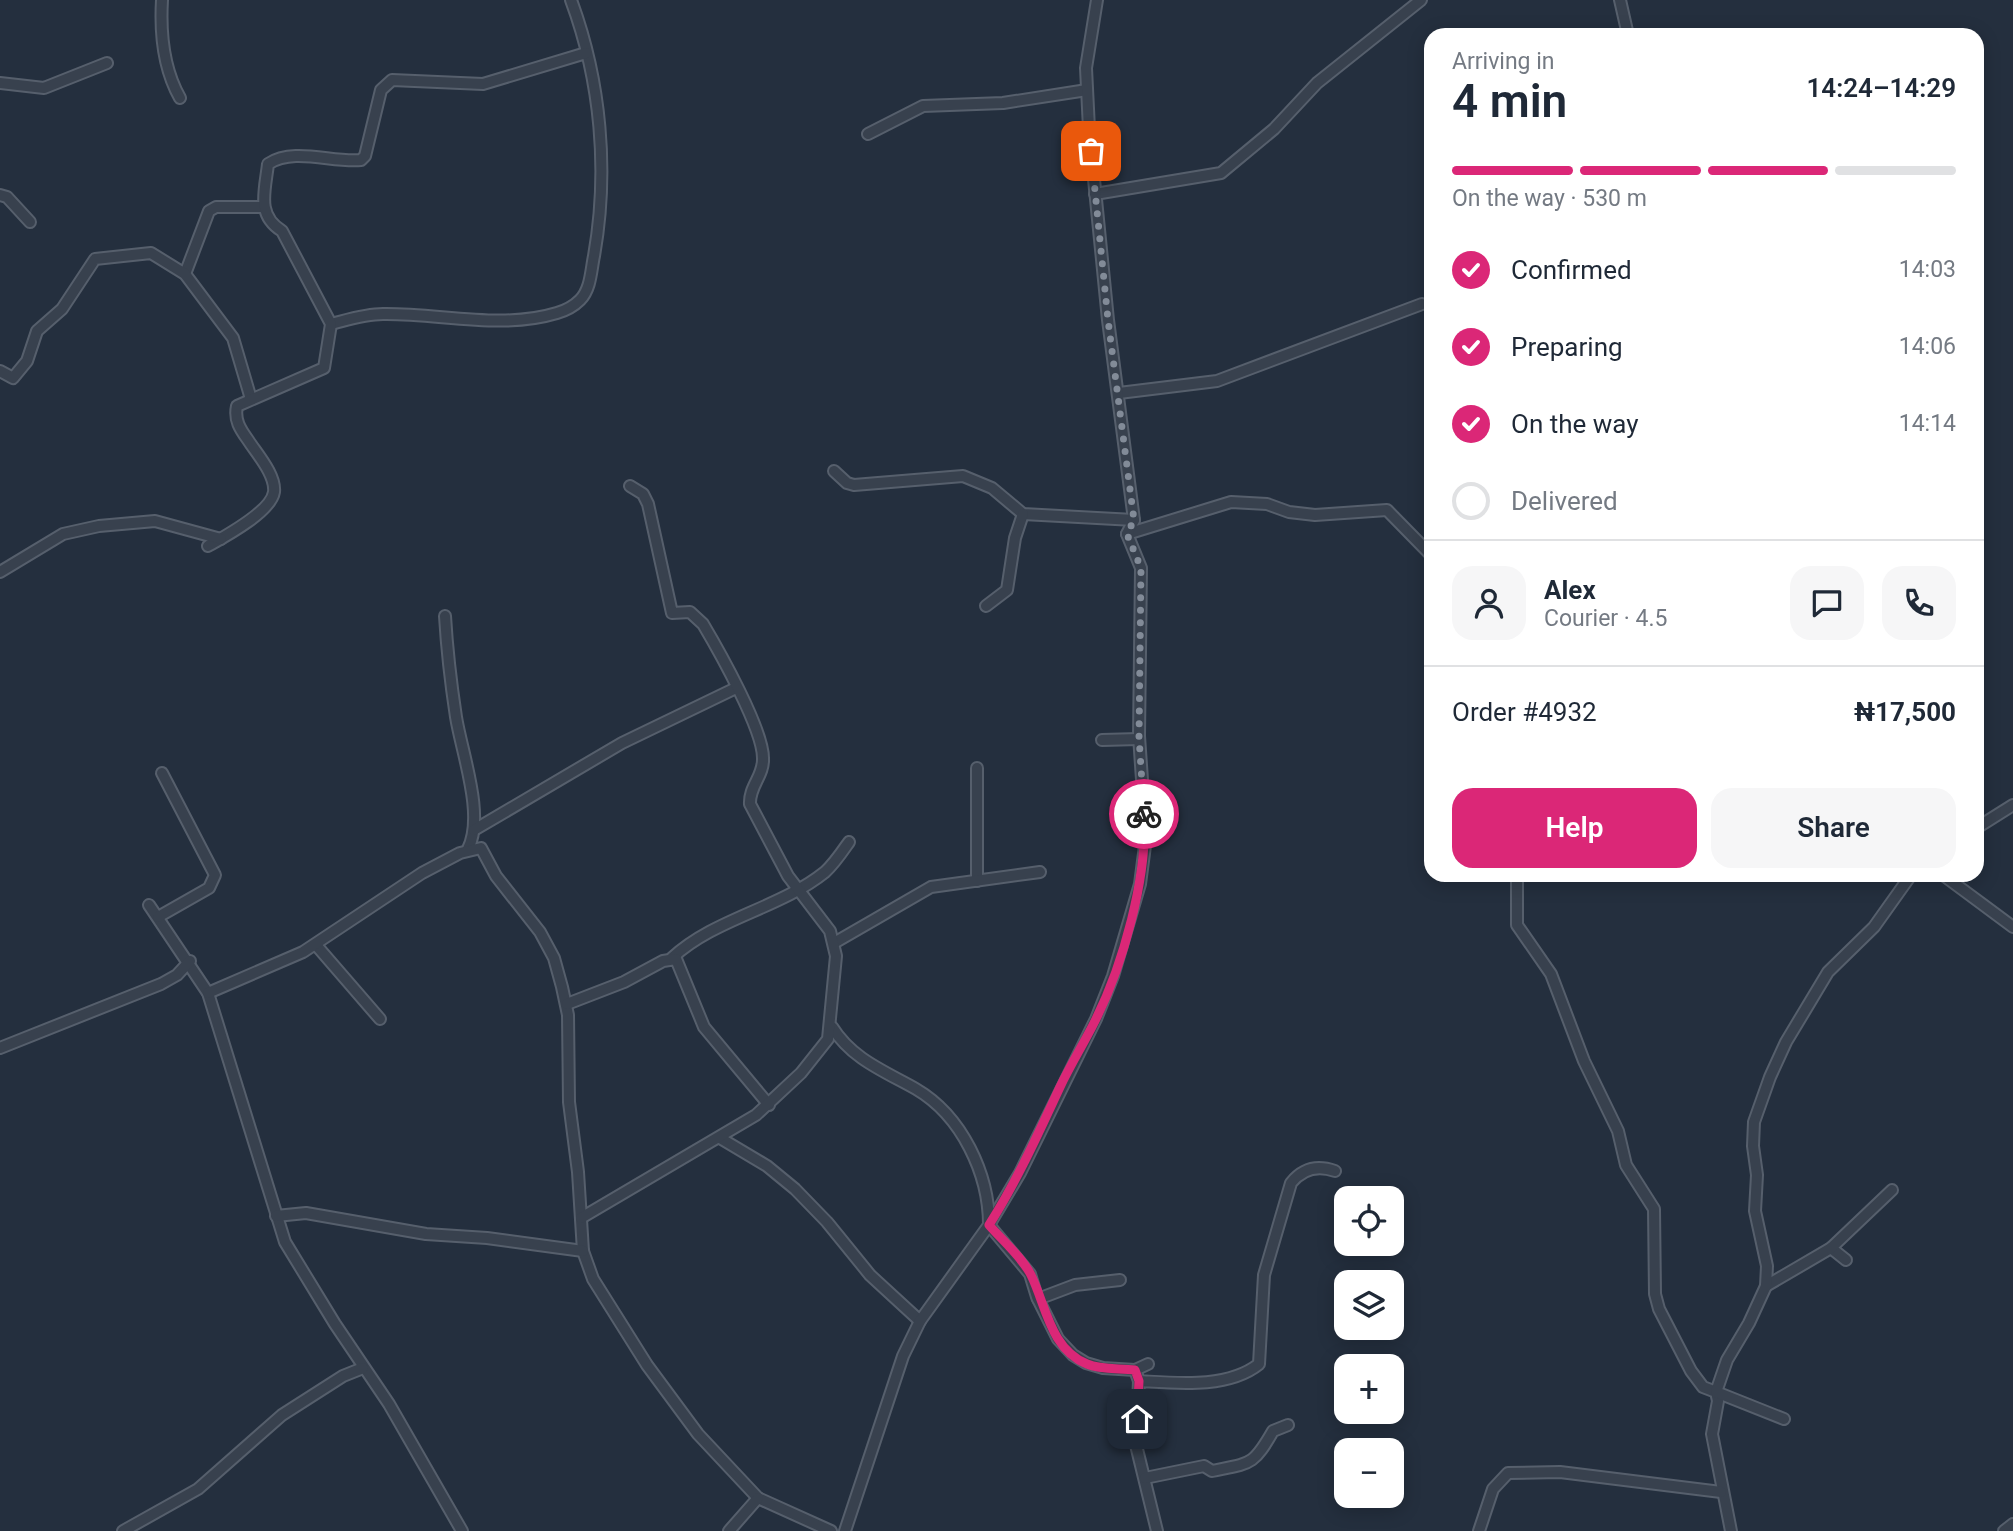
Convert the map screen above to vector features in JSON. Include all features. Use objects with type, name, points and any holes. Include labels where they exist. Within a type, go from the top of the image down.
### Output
[{"type":"street","points":[[162,0],[165,61],[180,98]]},
{"type":"street","points":[[331,324],[379,314],[502,320],[540,317],[558,313],[581,300],[589,284],[601,197],[602,156],[586,52],[571,0]]},
{"type":"street","points":[[845,1531],[886,1401],[919,1321],[989,1225],[1020,1173],[1096,1019],[1113,976],[1140,884],[1146,838],[1139,739],[1141,568],[1127,534],[1134,520],[1095,194],[1086,68],[1097,0]]},
{"type":"street","points":[[1095,194],[1222,173],[1274,129],[1317,83],[1421,0]]},
{"type":"street","points":[[1620,0],[1626,28]]},
{"type":"street","points":[[208,546],[256,515],[270,502],[274,491],[268,470],[237,425],[237,406],[324,368],[331,324],[282,231],[270,223],[263,207],[268,164],[277,158],[353,161],[366,156],[381,90],[393,80],[483,84],[586,52]]},
{"type":"street","points":[[0,83],[44,88],[107,63]]},
{"type":"street","points":[[868,134],[923,106],[1003,103],[1087,90]]},
{"type":"street","points":[[0,195],[7,197],[30,222]]},
{"type":"street","points":[[185,274],[209,211],[216,207],[263,207]]},
{"type":"street","points":[[0,371],[13,378],[23,368],[37,331],[62,309],[95,259],[151,253],[185,274],[233,338],[251,399]]},
{"type":"street","points":[[1119,393],[1217,380],[1422,304]]},
{"type":"street","points":[[834,471],[847,483],[854,485],[963,476],[992,488],[1023,513],[1134,520]]},
{"type":"street","points":[[581,1218],[720,1138],[769,1105],[820,1052],[831,1027],[834,943],[813,906],[797,890],[750,804],[749,794],[764,762],[763,751],[736,688],[703,624],[690,612],[672,613],[648,504],[643,494],[630,485]]},
{"type":"street","points":[[1127,534],[1231,502],[1259,503],[1289,512],[1315,515],[1387,510],[1424,548]]},
{"type":"street","points":[[986,606],[1007,590],[1015,538],[1023,513]]},
{"type":"street","points":[[0,572],[63,534],[99,526],[155,521],[220,539]]},
{"type":"street","points":[[445,616],[456,715],[470,786],[474,830],[468,849]]},
{"type":"street","points":[[474,830],[621,743],[736,688]]},
{"type":"street","points":[[1102,740],[1139,739]]},
{"type":"street","points":[[977,768],[977,881]]},
{"type":"street","points":[[158,917],[209,888],[215,875],[162,774]]},
{"type":"street","points":[[1984,823],[2013,805]]},
{"type":"street","points":[[566,1004],[595,995],[672,958],[689,943],[797,890],[825,872],[849,842]]},
{"type":"street","points":[[208,993],[316,945],[378,901],[468,849],[475,847],[485,853],[496,876],[540,932],[554,958],[566,1004],[569,1102],[583,1251],[606,1302],[647,1365],[698,1434],[758,1498],[831,1531]]},
{"type":"street","points":[[834,943],[905,899],[931,887],[1040,872]]},
{"type":"street","points":[[1517,882],[1517,925],[1551,974],[1584,1061],[1618,1131],[1626,1165],[1654,1209],[1655,1294],[1659,1309],[1691,1371],[1703,1387],[1784,1419]]},
{"type":"street","points":[[1731,1531],[1721,1492],[1712,1434],[1718,1401],[1716,1392],[1727,1360],[1749,1323],[1766,1286],[1765,1255],[1755,1211],[1757,1175],[1753,1146],[1754,1122],[1770,1077],[1797,1022],[1828,972],[1874,927],[1906,882]]},
{"type":"street","points":[[1952,882],[2013,927]]},
{"type":"street","points":[[149,905],[190,961],[208,993],[239,1086],[275,1216],[285,1242],[363,1368],[389,1404],[462,1531]]},
{"type":"street","points":[[316,945],[380,1019]]},
{"type":"street","points":[[672,958],[680,962],[694,1008],[704,1027],[769,1105]]},
{"type":"street","points":[[0,1048],[161,984],[177,975],[190,961]]},
{"type":"street","points":[[831,1027],[855,1055],[920,1091],[946,1112],[961,1133],[989,1196],[989,1225],[1030,1274],[1038,1299],[1058,1339],[1073,1355],[1086,1363],[1137,1376],[1214,1380],[1242,1374],[1259,1364],[1264,1275],[1291,1183],[1298,1174],[1309,1170],[1322,1167],[1335,1171]]},
{"type":"street","points":[[720,1138],[767,1166],[795,1189],[827,1222],[870,1275],[919,1321]]},
{"type":"street","points":[[1766,1286],[1831,1248],[1892,1190]]},
{"type":"street","points":[[275,1216],[306,1213],[426,1234],[487,1238],[583,1251]]},
{"type":"street","points":[[1831,1248],[1846,1260]]},
{"type":"street","points":[[1038,1299],[1075,1285],[1120,1280]]},
{"type":"street","points":[[1148,1364],[1137,1376],[1136,1445],[1157,1531]]},
{"type":"street","points":[[122,1531],[198,1489],[282,1415],[343,1376],[363,1368]]},
{"type":"street","points":[[1145,1478],[1204,1466],[1212,1471],[1247,1463],[1257,1458],[1273,1431],[1289,1426]]},
{"type":"street","points":[[1479,1531],[1493,1489],[1508,1473],[1560,1472],[1721,1492]]},
{"type":"street","points":[[729,1531],[758,1498]]},
{"type":"street","points":[[2004,1531],[2013,1524]]},
{"type":"way so far","points":[[1091,151],[1108,320],[1134,520],[1127,534],[1141,568],[1139,737],[1144,814]]},
{"type":"route","points":[[1137,1419],[1139,1381],[1135,1370],[1103,1368],[1086,1363],[1073,1355],[1058,1339],[1038,1299],[1030,1274],[989,1225],[1020,1173],[1072,1062],[1096,1019],[1113,976],[1140,884],[1146,838],[1144,814]]}]
